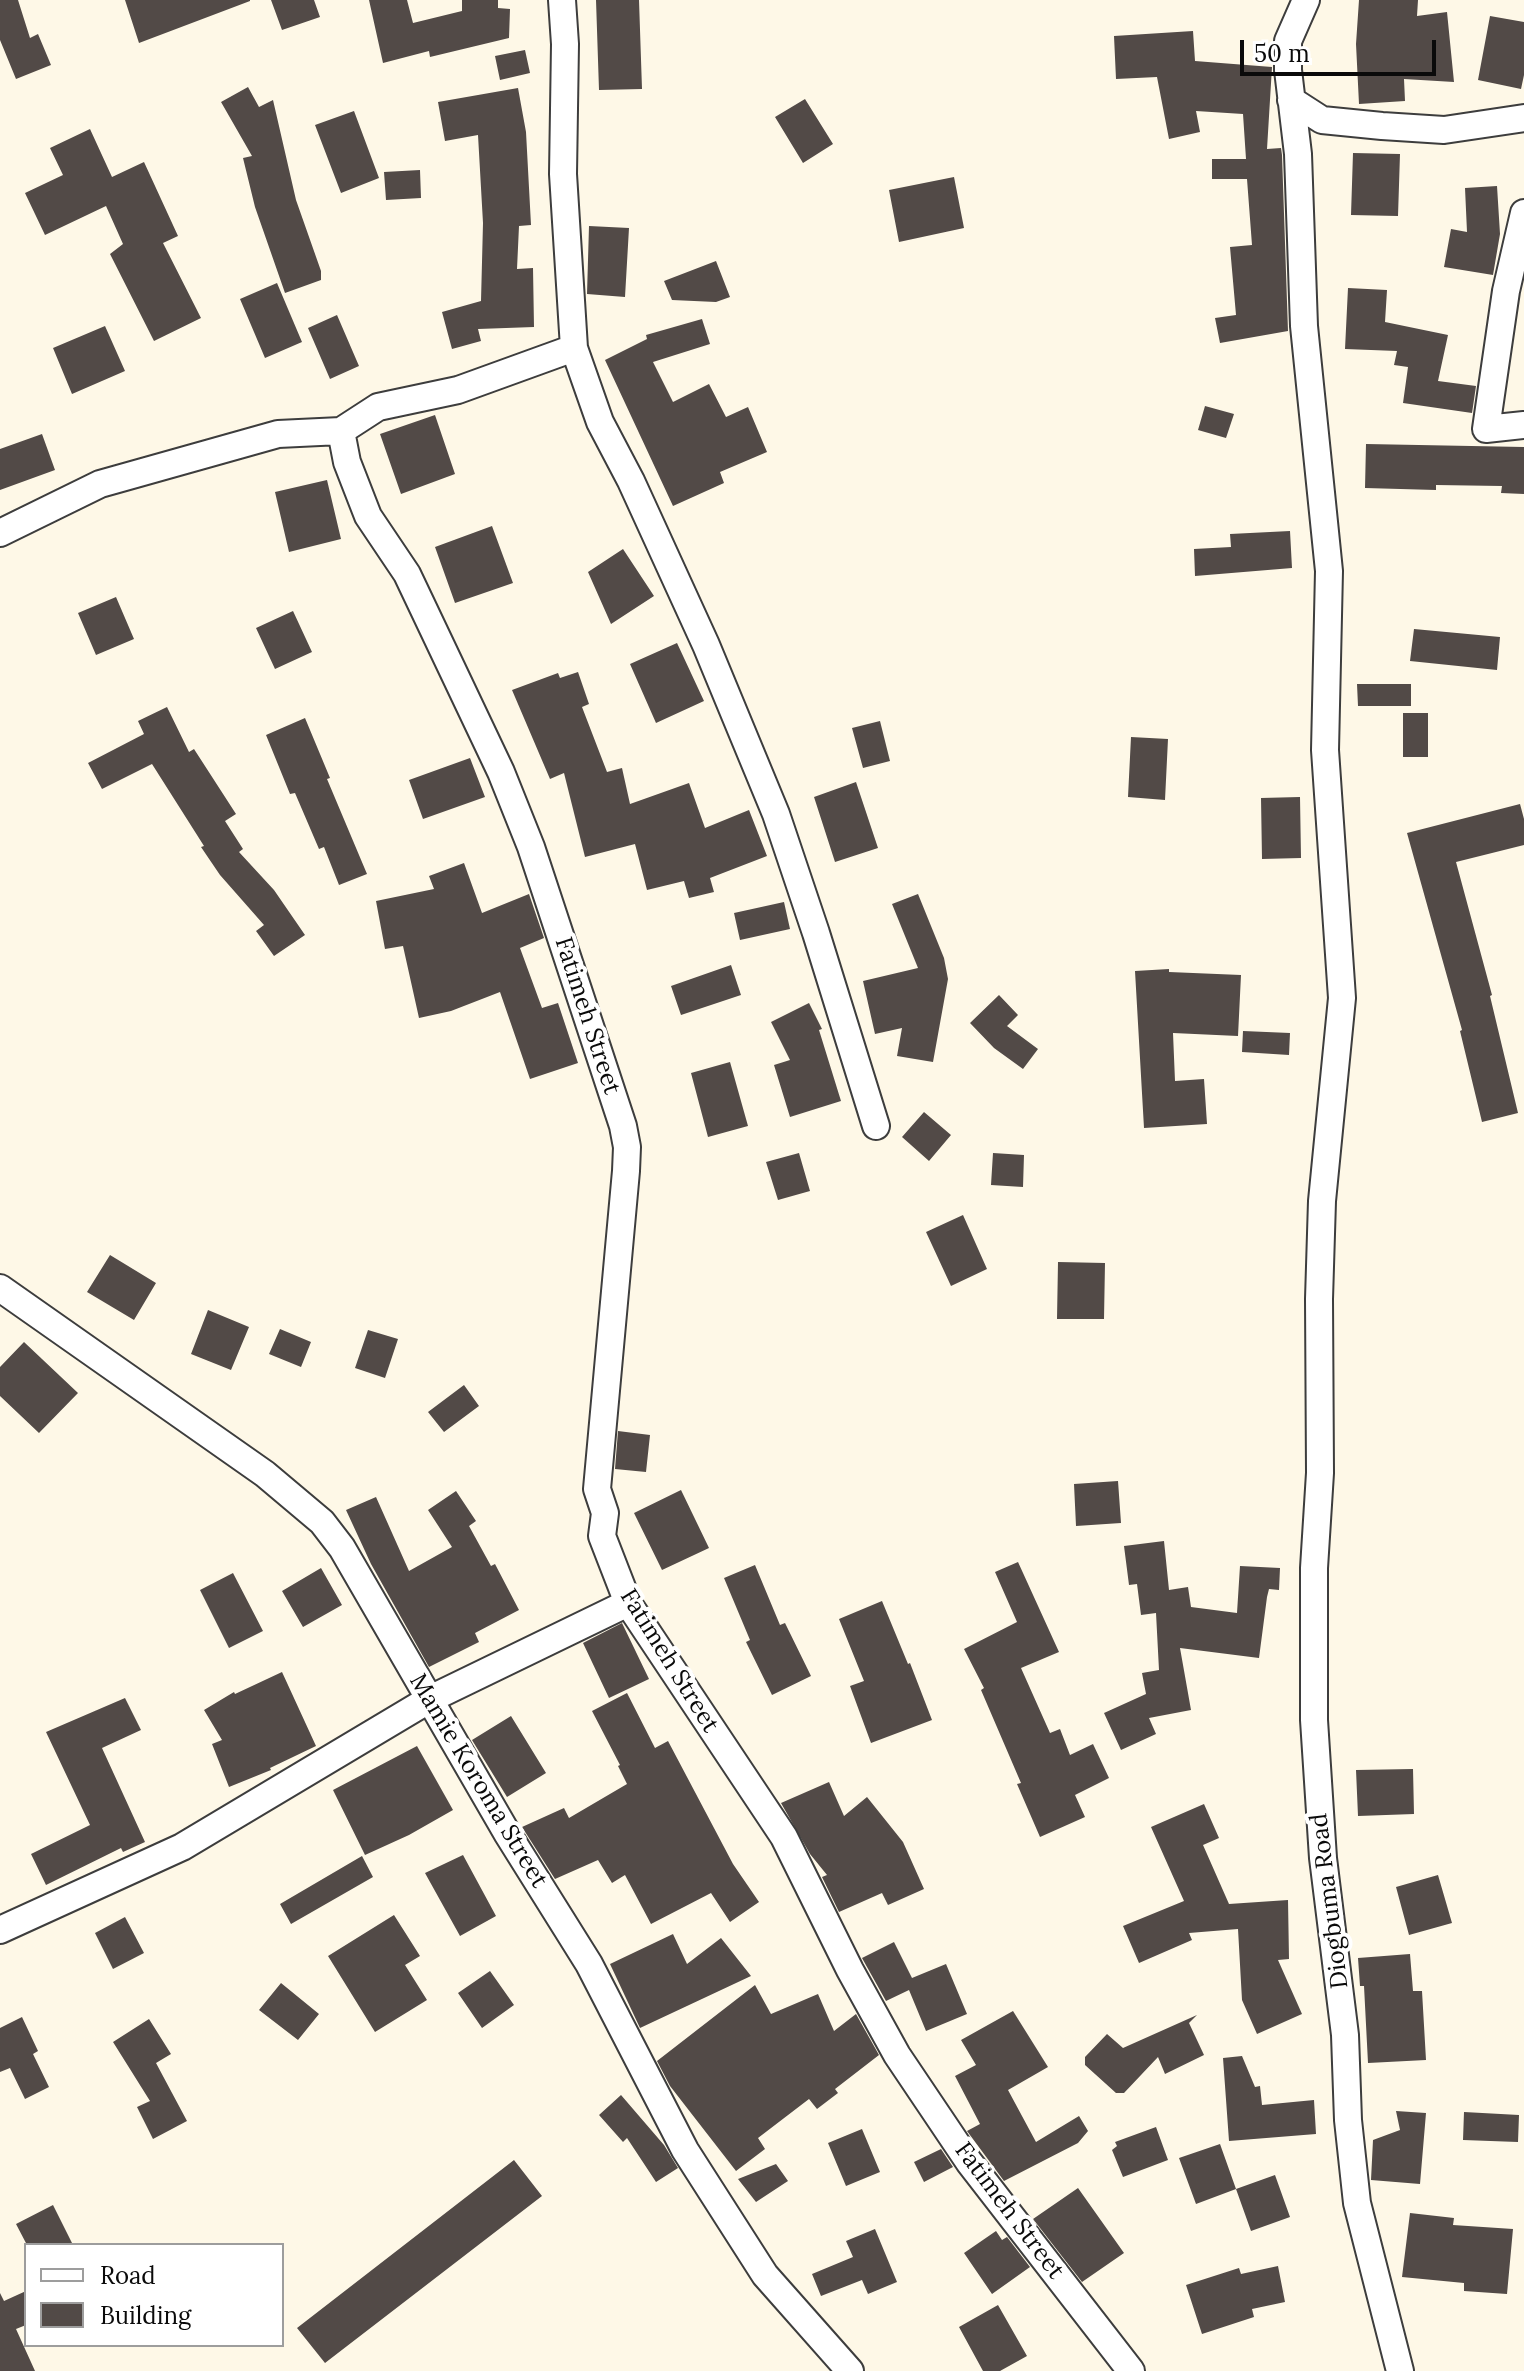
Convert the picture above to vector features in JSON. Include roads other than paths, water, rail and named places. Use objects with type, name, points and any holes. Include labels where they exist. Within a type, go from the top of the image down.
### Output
[{"type":"street","points":[[562,0],[565,44],[563,174],[574,348],[600,422],[631,481],[706,645],[776,814],[876,1126]]},
{"type":"street","name":"Diogbuma Road","points":[[1306,0],[1288,41],[1298,154],[1304,326],[1329,571],[1324,705],[1342,973],[1322,1201],[1314,1720],[1319,1812],[1345,2035],[1357,2203],[1400,2371]]},
{"type":"street","points":[[1291,100],[1322,120],[1382,126],[1444,130],[1524,118]]},
{"type":"street","points":[[1524,213],[1506,291],[1486,429],[1524,425]]},
{"type":"street","points":[[0,533],[100,484],[278,434],[341,431],[378,407],[458,390],[574,348]]},
{"type":"street","name":"Fatimeh Street","points":[[341,431],[347,462],[368,516],[401,564],[442,643],[501,772],[531,847],[623,1126],[627,1147],[597,1489],[605,1513],[602,1536],[628,1603],[784,1837],[850,1970],[897,2055],[969,2162],[1131,2371]]},
{"type":"street","name":"Mamie Koroma Street","points":[[0,1288],[265,1474],[322,1522],[342,1548],[507,1833],[589,1964],[685,2150],[765,2275],[850,2371]]},
{"type":"street","points":[[1,1928],[182,1847],[430,1699],[628,1603]]}]
